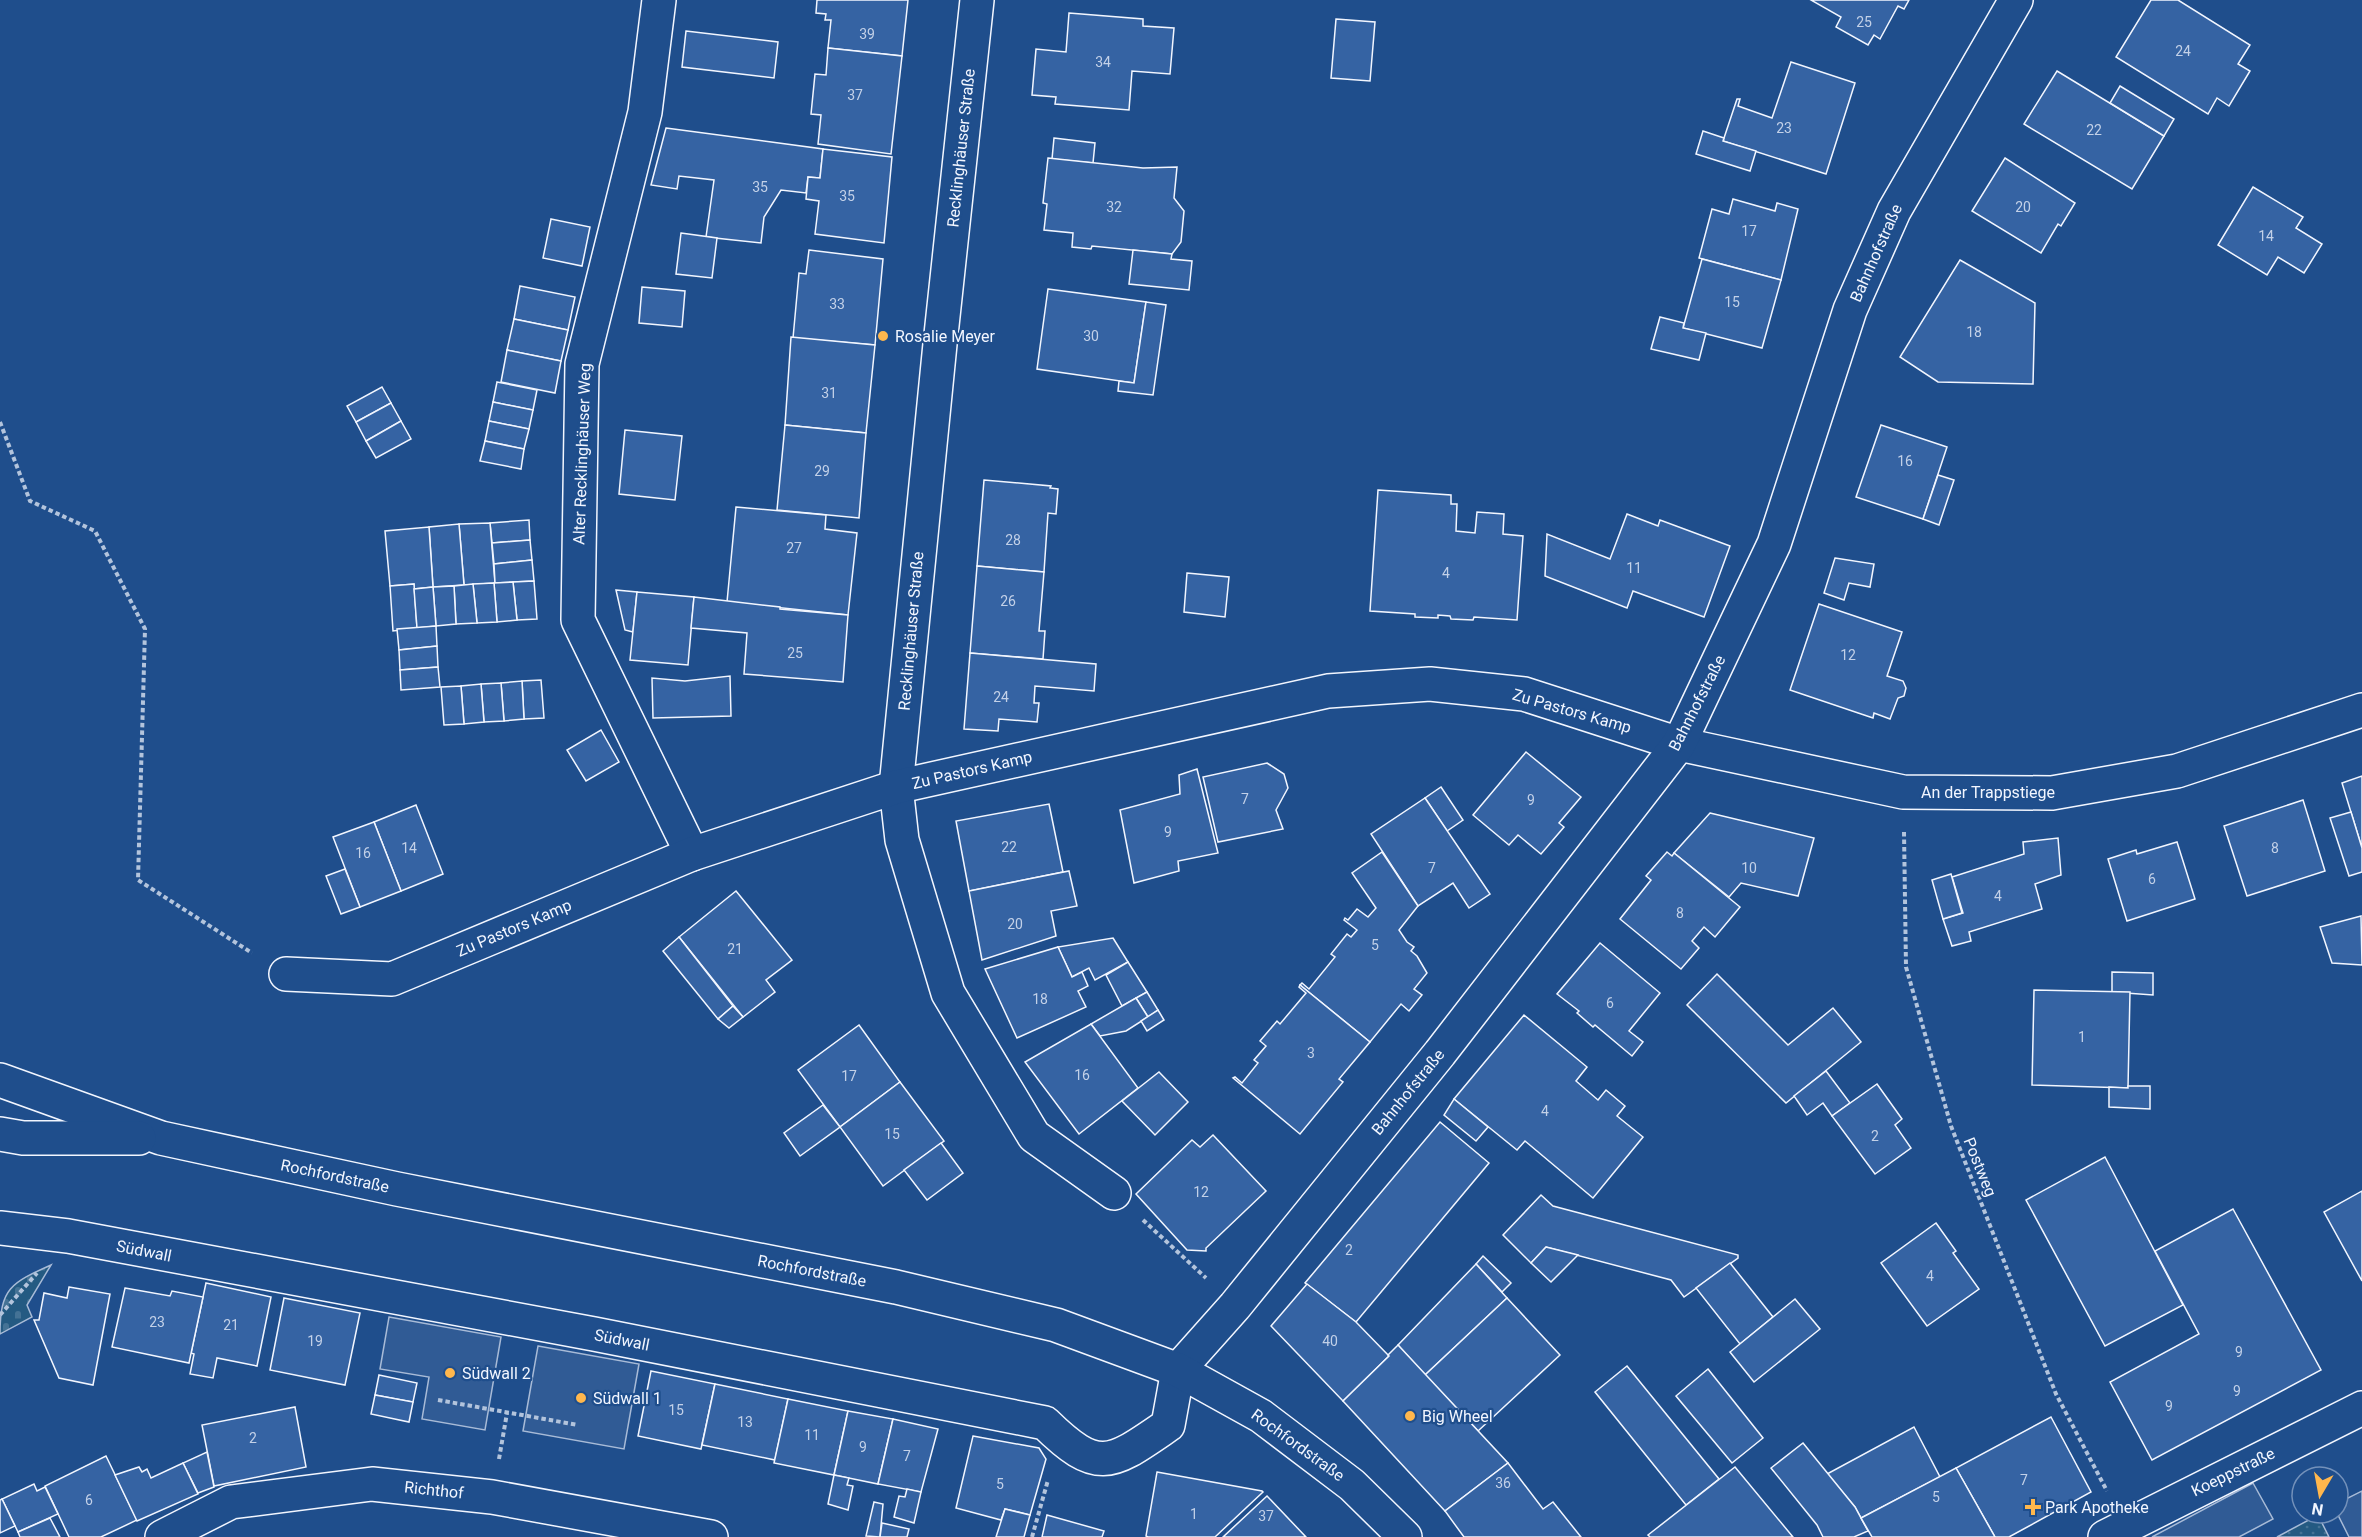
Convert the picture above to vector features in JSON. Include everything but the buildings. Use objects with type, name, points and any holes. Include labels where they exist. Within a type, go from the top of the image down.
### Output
[{"type":"street","name":"Alter Recklinghäuser Weg","points":[[659,0],[645,112],[582,364],[578,620],[692,854]]},
{"type":"street","name":"Recklinghäuser Straße","points":[[977,0],[936,379],[896,787],[902,840],[948,993],[1034,1136],[1114,1193]]},
{"type":"street","name":"Bahnhofstraße","points":[[1178,1371],[1235,1305],[1440,1053],[1679,744],[1774,544],[1850,310],[1894,211],[2016,0]]},
{"type":"street","name":"Zu Pastors Kamp","points":[[286,974],[392,979],[692,854],[896,787],[1328,691],[1430,684],[1524,694],[1679,744]]},
{"type":"street","name":"An der Trappstiege","points":[[1679,744],[1903,792],[2052,793],[2177,771],[2362,711]]},
{"type":"street","name":"Rochfordstraße","points":[[0,1080],[162,1138],[408,1191],[896,1287],[1056,1324],[1178,1371],[1262,1416],[1352,1485],[1405,1537]]},
{"type":"street","name":"Rochfordstraße","points":[[8,1136],[162,1138]]},
{"type":"street","name":"Südwall","points":[[0,1228],[68,1236],[594,1334],[1044,1423],[1060,1438],[1092,1459],[1114,1458],[1139,1445],[1168,1425],[1178,1371]]},
{"type":"street","name":"Koeppstraße","points":[[2116,1531],[2359,1419]]},
{"type":"street","name":"Richthof","points":[[162,1537],[231,1502],[309,1494],[372,1484],[492,1497],[711,1537]]},
{"type":"path","points":[[0,422],[30,501],[95,531],[145,628],[138,880],[286,974]]},
{"type":"path","name":"Postweg","points":[[1903,792],[1906,968],[1951,1126],[2056,1394],[2116,1531]]},
{"type":"path","points":[[1114,1193],[1235,1305]]},
{"type":"path","points":[[438,1400],[578,1425]]},
{"type":"path","points":[[1032,1537],[1060,1438]]},
{"type":"green space","points":[[51,1265],[27,1305],[32,1317],[0,1334],[2,1306],[10,1289],[26,1277]]},
{"type":"green space","points":[[2299,1525],[2323,1525],[2329,1537],[2277,1537]]},
{"type":"shaded area","name":"Südwall 2","points":[[389,1317],[501,1337],[485,1430],[422,1419],[429,1377],[380,1369]]},
{"type":"shaded area","name":"Südwall 1","points":[[538,1346],[639,1364],[624,1449],[523,1431]]},
{"type":"shaded area","points":[[2253,1483],[2273,1519],[2239,1537],[2152,1537]]},
{"type":"shaded area","points":[[2362,1491],[2362,1537],[2349,1537],[2343,1525],[2350,1525],[2350,1497]]},
{"type":"place","name":"Rosalie Meyer","points":[[883,336]]},
{"type":"place","name":"Südwall 2","points":[[450,1373]]},
{"type":"place","name":"Südwall 1","points":[[581,1398]]},
{"type":"place","name":"Big Wheel","points":[[1410,1416]]},
{"type":"place","name":"Park Apotheke","points":[[2033,1507]]}]
